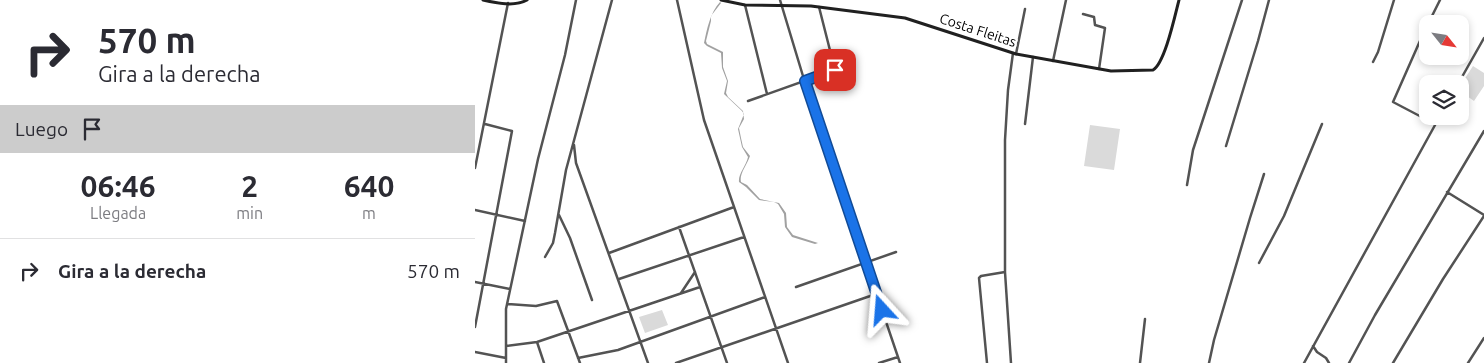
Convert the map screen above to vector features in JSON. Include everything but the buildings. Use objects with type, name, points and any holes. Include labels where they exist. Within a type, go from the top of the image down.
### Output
[{"type":"main road","points":[[483,0],[509,3],[519,3],[527,0]]},
{"type":"main road","name":"Costa Fleitas","points":[[721,0],[745,5],[819,7],[912,20],[1014,53],[1119,71],[1149,71],[1155,69],[1161,62],[1179,0]]},
{"type":"street","points":[[506,363],[507,304],[538,159],[576,0]]},
{"type":"street","points":[[545,257],[553,243],[566,170],[611,0]]},
{"type":"street","points":[[677,0],[704,120],[788,363]]},
{"type":"street","points":[[780,0],[805,81],[900,363]]},
{"type":"street","points":[[1053,61],[1066,0]]},
{"type":"street","points":[[1187,185],[1193,150],[1242,0]]},
{"type":"street","points":[[1226,146],[1269,0]]},
{"type":"street","points":[[1373,62],[1378,52],[1394,0]]},
{"type":"street","points":[[1433,15],[1440,0]]},
{"type":"street","points":[[475,168],[509,3]]},
{"type":"street","points":[[745,5],[767,94]]},
{"type":"street","points":[[748,101],[835,70],[819,7]]},
{"type":"street","points":[[1011,363],[1005,272],[1005,122],[1014,53],[1025,9]]},
{"type":"street","points":[[1083,14],[1094,17],[1095,24],[1105,28],[1099,69]]},
{"type":"street","points":[[1463,75],[1484,38]]},
{"type":"street","points":[[1419,45],[1393,102],[1419,116]]},
{"type":"street","points":[[1025,124],[1033,57]]},
{"type":"street","points":[[475,327],[512,131],[485,124]]},
{"type":"street","points":[[1259,263],[1284,216],[1322,124]]},
{"type":"street","points":[[1304,363],[1434,125]]},
{"type":"street","points":[[1349,363],[1375,315],[1484,131]]},
{"type":"street","points":[[573,143],[576,163],[648,363]]},
{"type":"street","points":[[1209,363],[1214,340],[1264,174]]},
{"type":"street","points":[[1393,363],[1443,279],[1484,216],[1447,192]]},
{"type":"street","points":[[609,253],[734,207]]},
{"type":"street","points":[[475,210],[525,221]]},
{"type":"street","points":[[559,214],[570,238],[592,300]]},
{"type":"street","points":[[679,227],[727,363]]},
{"type":"street","points":[[619,279],[744,236]]},
{"type":"street","points":[[796,287],[896,252]]},
{"type":"street","points":[[681,293],[695,272]]},
{"type":"street","points":[[987,363],[979,278],[1005,272]]},
{"type":"street","points":[[475,282],[510,289]]},
{"type":"street","points":[[506,346],[537,342],[700,287]]},
{"type":"street","points":[[676,363],[877,294]]},
{"type":"street","points":[[578,358],[618,350],[765,297]]},
{"type":"street","points":[[507,304],[536,306],[557,301],[579,363]]},
{"type":"street","points":[[1140,363],[1145,319]]},
{"type":"street","points":[[1468,363],[1484,338]]},
{"type":"street","points":[[537,342],[544,363]]},
{"type":"street","points":[[1313,346],[1329,363]]},
{"type":"street","points":[[475,352],[506,358]]},
{"type":"street","points":[[879,363],[898,357]]},
{"type":"shaded area","points":[[711,17],[707,44],[723,52],[723,67],[728,81],[726,93],[743,113],[724,94],[727,81],[722,68],[721,53],[704,43]]},
{"type":"shaded area","points":[[1473,66],[1484,73],[1484,86],[1474,101],[1469,97],[1469,75],[1467,75]]},
{"type":"shaded area","points":[[744,115],[739,128],[743,147],[750,156],[742,173],[741,182],[747,185],[760,199],[779,203],[786,213],[787,227],[793,235],[818,243],[815,244],[792,237],[785,227],[784,214],[778,204],[759,200],[739,182],[740,176],[748,157],[742,147],[738,129]]},
{"type":"shaded area","points":[[1090,125],[1120,129],[1114,170],[1084,166]]},
{"type":"shaded area","points":[[662,310],[668,325],[645,333],[639,317]]},
{"type":"route","points":[[835,70],[805,81],[882,310]]}]
